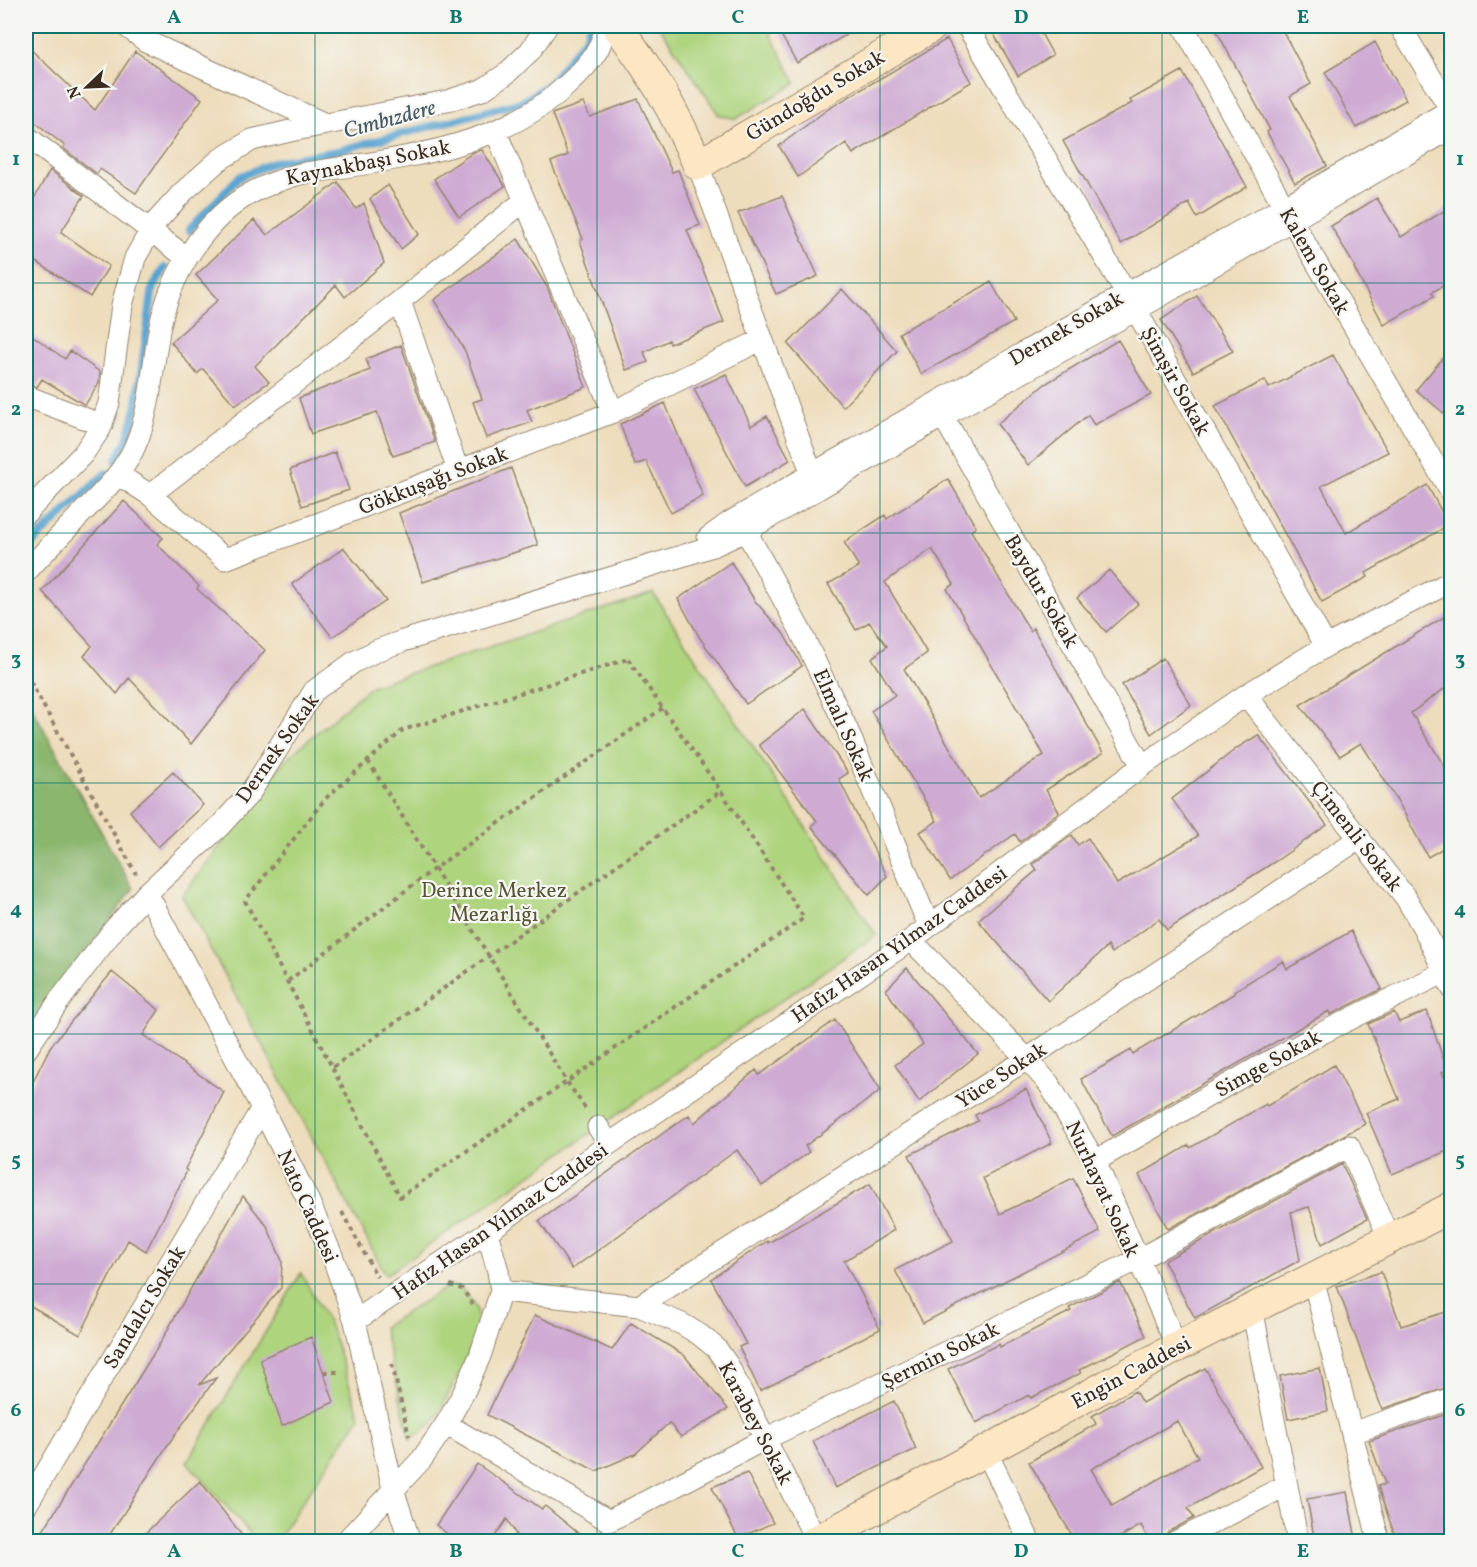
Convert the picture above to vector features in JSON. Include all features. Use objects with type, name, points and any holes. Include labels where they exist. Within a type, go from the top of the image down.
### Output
[{"type":"street","points":[[126,26],[156,46],[325,124]]},
{"type":"street","points":[[26,513],[83,454],[102,425],[109,403],[122,305],[135,258],[151,230],[183,192],[219,160],[252,140],[447,101],[482,90],[506,74],[530,51],[547,26]]},
{"type":"street","name":"Kaynakbaşı Sokak","points":[[26,572],[119,475],[135,447],[146,415],[159,327],[168,297],[180,267],[201,237],[228,209],[274,181],[299,174],[453,146],[496,132],[534,113],[580,74],[597,51],[608,26]]},
{"type":"street","points":[[617,26],[644,62],[668,100],[698,165],[815,481]]},
{"type":"street","name":"Şimşir Sokak","points":[[967,26],[1131,302],[1326,646]]},
{"type":"street","name":"Kalem Sokak","points":[[1183,26],[1288,214],[1452,494]]},
{"type":"street","points":[[1400,26],[1451,115]]},
{"type":"street","name":"Gündoğdu Sokak","points":[[698,165],[927,27]]},
{"type":"street","name":"Dernek Sokak","points":[[26,1050],[59,1001],[115,928],[147,893],[220,826],[250,793],[314,691],[354,662],[403,641],[686,555],[746,531],[815,481],[1288,214],[1451,115]]},
{"type":"street","points":[[496,132],[613,412]]},
{"type":"street","points":[[26,136],[187,258]]},
{"type":"street","points":[[150,495],[400,301],[524,201]]},
{"type":"street","points":[[400,301],[458,471]]},
{"type":"street","name":"Dernek Sokak","points":[[686,555],[730,522],[942,416],[1131,302]]},
{"type":"street","name":"Gökkuşağı Sokak","points":[[119,475],[150,495],[225,559],[613,412],[761,340]]},
{"type":"street","points":[[26,396],[102,425]]},
{"type":"street","name":"Baydur Sokak","points":[[942,416],[1142,766]]},
{"type":"street","name":"Elmalı Sokak","points":[[746,531],[800,630],[848,729],[929,926]]},
{"type":"street","name":"Hafız Hasan Yılmaz Caddesi","points":[[355,1321],[487,1232],[604,1136],[910,940],[1142,766],[1246,695],[1326,646],[1452,581]]},
{"type":"street","name":"Çimenli Sokak","points":[[1246,695],[1406,898],[1424,929],[1448,980]]},
{"type":"street","name":"Yüce Sokak","points":[[639,1306],[1028,1059],[1360,838]]},
{"type":"street","name":"Nato Caddesi","points":[[147,893],[262,1108],[333,1258],[355,1321],[393,1489],[410,1542]]},
{"type":"street","name":"Nurhayat Sokak","points":[[910,940],[1028,1059],[1049,1084],[1095,1161],[1177,1347]]},
{"type":"street","name":"Simge Sokak","points":[[1095,1161],[1266,1063],[1448,980]]},
{"type":"street","name":"Sandalcı Sokak","points":[[26,1506],[262,1108]]},
{"type":"street","name":"Şermin Sokak","points":[[446,1424],[609,1521],[765,1439],[1137,1260],[1349,1146],[1389,1238]]},
{"type":"street","name":"Engin Caddesi","points":[[814,1541],[1177,1347],[1452,1207]]},
{"type":"street","points":[[345,1542],[422,1459],[464,1392],[480,1356],[501,1291],[487,1232]]},
{"type":"street","points":[[1313,1278],[1379,1542]]},
{"type":"street","name":"Karabey Sokak","points":[[501,1291],[639,1306],[682,1324],[716,1348],[728,1365],[814,1541]]},
{"type":"street","points":[[1252,1308],[1298,1542]]},
{"type":"street","points":[[1352,1432],[1452,1398]]},
{"type":"street","points":[[986,1451],[1030,1542]]},
{"type":"street","points":[[1174,1542],[1287,1485]]},
{"type":"path","points":[[628,659],[721,791],[804,918],[400,1197],[245,901],[324,799],[368,761],[402,730],[628,659]]},
{"type":"path","points":[[26,674],[147,893]]},
{"type":"path","points":[[288,981],[435,868],[663,708]]},
{"type":"path","points":[[368,761],[567,1082],[604,1136]]},
{"type":"path","points":[[333,1067],[721,791]]},
{"type":"path","points":[[441,1291],[450,1285],[462,1289],[476,1308]]},
{"type":"path","points":[[391,1361],[410,1440],[418,1434]]},
{"type":"green space","points":[[659,26],[766,26],[796,83],[736,119],[719,115]]},
{"type":"green space","name":"Derince Merkez Mezarlığı","points":[[653,593],[876,935],[386,1275],[182,896],[285,760],[371,686]]},
{"type":"green space","points":[[26,697],[133,889],[26,1033]]},
{"type":"green space","points":[[301,1273],[330,1326],[360,1417],[276,1541],[257,1541],[187,1462]]},
{"type":"green space","points":[[450,1285],[462,1289],[476,1308],[478,1330],[462,1368],[434,1422],[410,1440],[383,1327]]},
{"type":"building","points":[[776,26],[862,26],[797,63]]},
{"type":"building","points":[[989,26],[1037,26],[1053,55],[1018,76]]},
{"type":"building","points":[[1214,26],[1280,26],[1311,84],[1290,96],[1327,166],[1295,183],[1267,132],[1270,130]]},
{"type":"building","points":[[947,39],[971,82],[853,154],[846,143],[798,177],[779,146],[828,109]]},
{"type":"building","points":[[1375,42],[1406,100],[1356,128],[1325,72]]},
{"type":"building","points":[[26,45],[95,110],[135,51],[202,99],[136,193],[100,169],[97,174],[26,115]]},
{"type":"building","points":[[1182,71],[1247,187],[1197,218],[1189,203],[1121,244],[1063,141],[1132,103],[1130,100]]},
{"type":"building","points":[[638,99],[672,172],[678,170],[700,225],[687,230],[724,322],[670,344],[669,340],[644,352],[648,362],[626,370],[580,241],[583,239],[551,162],[568,155],[552,114],[583,103],[590,117]]},
{"type":"building","points":[[482,150],[505,186],[459,217],[434,179],[474,152]]},
{"type":"building","points":[[50,170],[84,196],[61,232],[109,266],[90,297],[26,255],[26,213]]},
{"type":"building","points":[[338,182],[356,209],[364,203],[384,263],[345,297],[336,285],[255,366],[269,382],[235,405],[203,369],[197,374],[171,342],[218,300],[196,275],[254,220],[267,235]]},
{"type":"building","points":[[388,185],[419,234],[401,249],[370,199]]},
{"type":"building","points":[[782,196],[818,276],[776,294],[738,213]]},
{"type":"building","points":[[1377,198],[1401,237],[1452,206],[1452,281],[1432,292],[1434,296],[1384,325],[1355,267],[1331,226]]},
{"type":"building","points":[[518,239],[547,287],[586,387],[527,410],[532,422],[486,438],[473,402],[482,399],[465,351],[434,300]]},
{"type":"building","points":[[991,282],[1014,322],[921,374],[899,333]]},
{"type":"building","points":[[842,289],[897,351],[843,407],[788,344]]},
{"type":"building","points":[[1197,296],[1233,351],[1193,372],[1161,320]]},
{"type":"building","points":[[26,331],[65,359],[70,351],[100,372],[99,383],[85,405],[42,379],[37,387],[26,383]]},
{"type":"building","points":[[1118,340],[1151,395],[1094,425],[1088,415],[1028,465],[997,424],[1045,384]]},
{"type":"building","points":[[401,345],[435,442],[393,456],[377,412],[311,434],[299,398],[370,370],[366,359]]},
{"type":"building","points":[[1452,347],[1452,420],[1416,390]]},
{"type":"building","points":[[1333,355],[1388,452],[1321,486],[1346,533],[1427,485],[1449,525],[1366,573],[1368,577],[1322,602],[1215,406],[1265,380],[1269,388]]},
{"type":"building","points":[[726,374],[751,426],[767,416],[790,460],[745,487],[694,389]]},
{"type":"building","points":[[665,403],[703,496],[671,513],[646,461],[635,465],[620,424]]},
{"type":"building","points":[[335,452],[349,490],[302,506],[290,470]]},
{"type":"building","points":[[511,468],[538,545],[423,582],[399,513]]},
{"type":"building","points":[[948,479],[976,527],[971,531],[1030,631],[1033,628],[1103,753],[1046,790],[1059,812],[1020,842],[1015,834],[950,880],[920,832],[937,821],[871,711],[895,695],[872,658],[887,646],[869,622],[856,630],[828,584],[859,567],[844,542],[885,515],[887,519]],"holes":[[[932,549],[954,584],[947,589],[1044,755],[979,798],[904,669],[927,653],[885,582]]]},
{"type":"building","points":[[124,501],[163,538],[157,544],[199,586],[197,589],[265,650],[191,744],[129,678],[117,694],[84,656],[92,646],[42,591]]},
{"type":"building","points":[[344,548],[386,601],[332,637],[292,584]]},
{"type":"building","points":[[731,562],[755,601],[783,633],[802,666],[746,704],[700,638],[678,599]]},
{"type":"building","points":[[1109,570],[1138,604],[1106,632],[1077,598]]},
{"type":"building","points":[[1452,612],[1452,683],[1411,713],[1452,778],[1452,843],[1428,857],[1397,800],[1361,743],[1340,756],[1300,705]]},
{"type":"building","points":[[1163,658],[1191,705],[1151,734],[1122,685]]},
{"type":"building","points":[[805,709],[848,773],[839,779],[887,876],[869,895],[811,826],[817,821],[759,745]]},
{"type":"building","points":[[1258,735],[1327,825],[1279,859],[1167,930],[1159,919],[1112,953],[1108,946],[1048,1001],[978,920],[1037,870],[1033,864],[1072,835],[1078,845],[1088,838],[1117,884],[1198,836],[1172,799],[1237,748]]},
{"type":"building","points":[[173,772],[203,805],[158,847],[130,811]]},
{"type":"building","points":[[1351,931],[1382,989],[1330,1015],[1329,1011],[1112,1136],[1081,1079],[1131,1050],[1133,1054],[1235,993],[1234,991],[1283,961],[1287,969]]},
{"type":"building","points":[[907,968],[978,1054],[919,1102],[895,1065],[923,1044],[886,990]]},
{"type":"building","points":[[112,972],[159,1010],[143,1035],[224,1092],[146,1251],[128,1240],[80,1335],[26,1303],[26,1096],[50,1047]]},
{"type":"building","points":[[1427,1011],[1447,1070],[1442,1072],[1452,1095],[1452,1149],[1392,1174],[1366,1113],[1399,1099],[1368,1024],[1394,1012],[1399,1022]]},
{"type":"building","points":[[835,1020],[881,1090],[805,1146],[809,1152],[762,1186],[737,1150],[572,1269],[539,1221],[689,1115],[694,1123],[756,1070],[759,1075]]},
{"type":"building","points":[[1334,1065],[1365,1124],[1168,1229],[1139,1175],[1189,1145],[1190,1148],[1266,1104],[1267,1106]]},
{"type":"building","points":[[1026,1089],[1052,1143],[983,1178],[1000,1214],[1073,1178],[1100,1232],[923,1323],[895,1270],[953,1241],[909,1155],[978,1121],[975,1115]]},
{"type":"building","points":[[1342,1164],[1367,1219],[1322,1244],[1309,1207],[1291,1212],[1300,1260],[1195,1318],[1164,1261]]},
{"type":"building","points":[[870,1184],[894,1230],[844,1261],[880,1329],[760,1391],[739,1347],[746,1344],[711,1279],[767,1241],[768,1243]]},
{"type":"building","points":[[243,1196],[267,1226],[282,1261],[281,1288],[199,1385],[216,1378],[169,1443],[105,1542],[36,1542],[159,1345]]},
{"type":"building","points":[[1381,1272],[1401,1326],[1452,1310],[1452,1386],[1382,1409],[1337,1286]]},
{"type":"building","points":[[1120,1282],[1146,1336],[1079,1370],[1081,1373],[1031,1398],[1029,1395],[976,1423],[948,1369],[999,1344],[1000,1347],[1071,1311],[1069,1308]]},
{"type":"building","points":[[535,1315],[612,1350],[631,1323],[684,1355],[728,1409],[681,1437],[669,1423],[635,1454],[596,1471],[487,1415]]},
{"type":"building","points":[[311,1337],[334,1402],[282,1426],[260,1359]]},
{"type":"building","points":[[1205,1368],[1261,1467],[1188,1508],[1194,1518],[1169,1531],[1162,1542],[1150,1542],[1141,1525],[1112,1542],[1076,1542],[1029,1462],[1096,1424],[1092,1416],[1135,1391],[1142,1403]],"holes":[[[1177,1421],[1198,1457],[1112,1505],[1091,1469]]]},
{"type":"building","points":[[1320,1368],[1328,1411],[1288,1419],[1280,1376]]},
{"type":"building","points":[[894,1401],[916,1449],[835,1488],[813,1441]]},
{"type":"building","points":[[1452,1412],[1452,1542],[1397,1542],[1378,1486],[1385,1484],[1369,1441]]},
{"type":"building","points":[[477,1464],[542,1509],[545,1506],[589,1542],[520,1542],[507,1519],[491,1542],[458,1542],[436,1525]]},
{"type":"building","points":[[747,1473],[773,1523],[738,1538],[712,1487]]},
{"type":"building","points":[[200,1481],[247,1542],[136,1542]]},
{"type":"building","points":[[1347,1492],[1355,1534],[1315,1542],[1307,1499]]},
{"type":"waterway","name":"Cımbızdere","points":[[189,230],[239,177],[275,162],[337,151],[522,102],[549,84],[587,36],[589,28]]},
{"type":"waterway","name":"Cımbızdere","points":[[116,461],[127,440],[136,409],[153,287],[165,268]]},
{"type":"waterway","name":"Cımbızdere","points":[[30,545],[106,473]]}]
